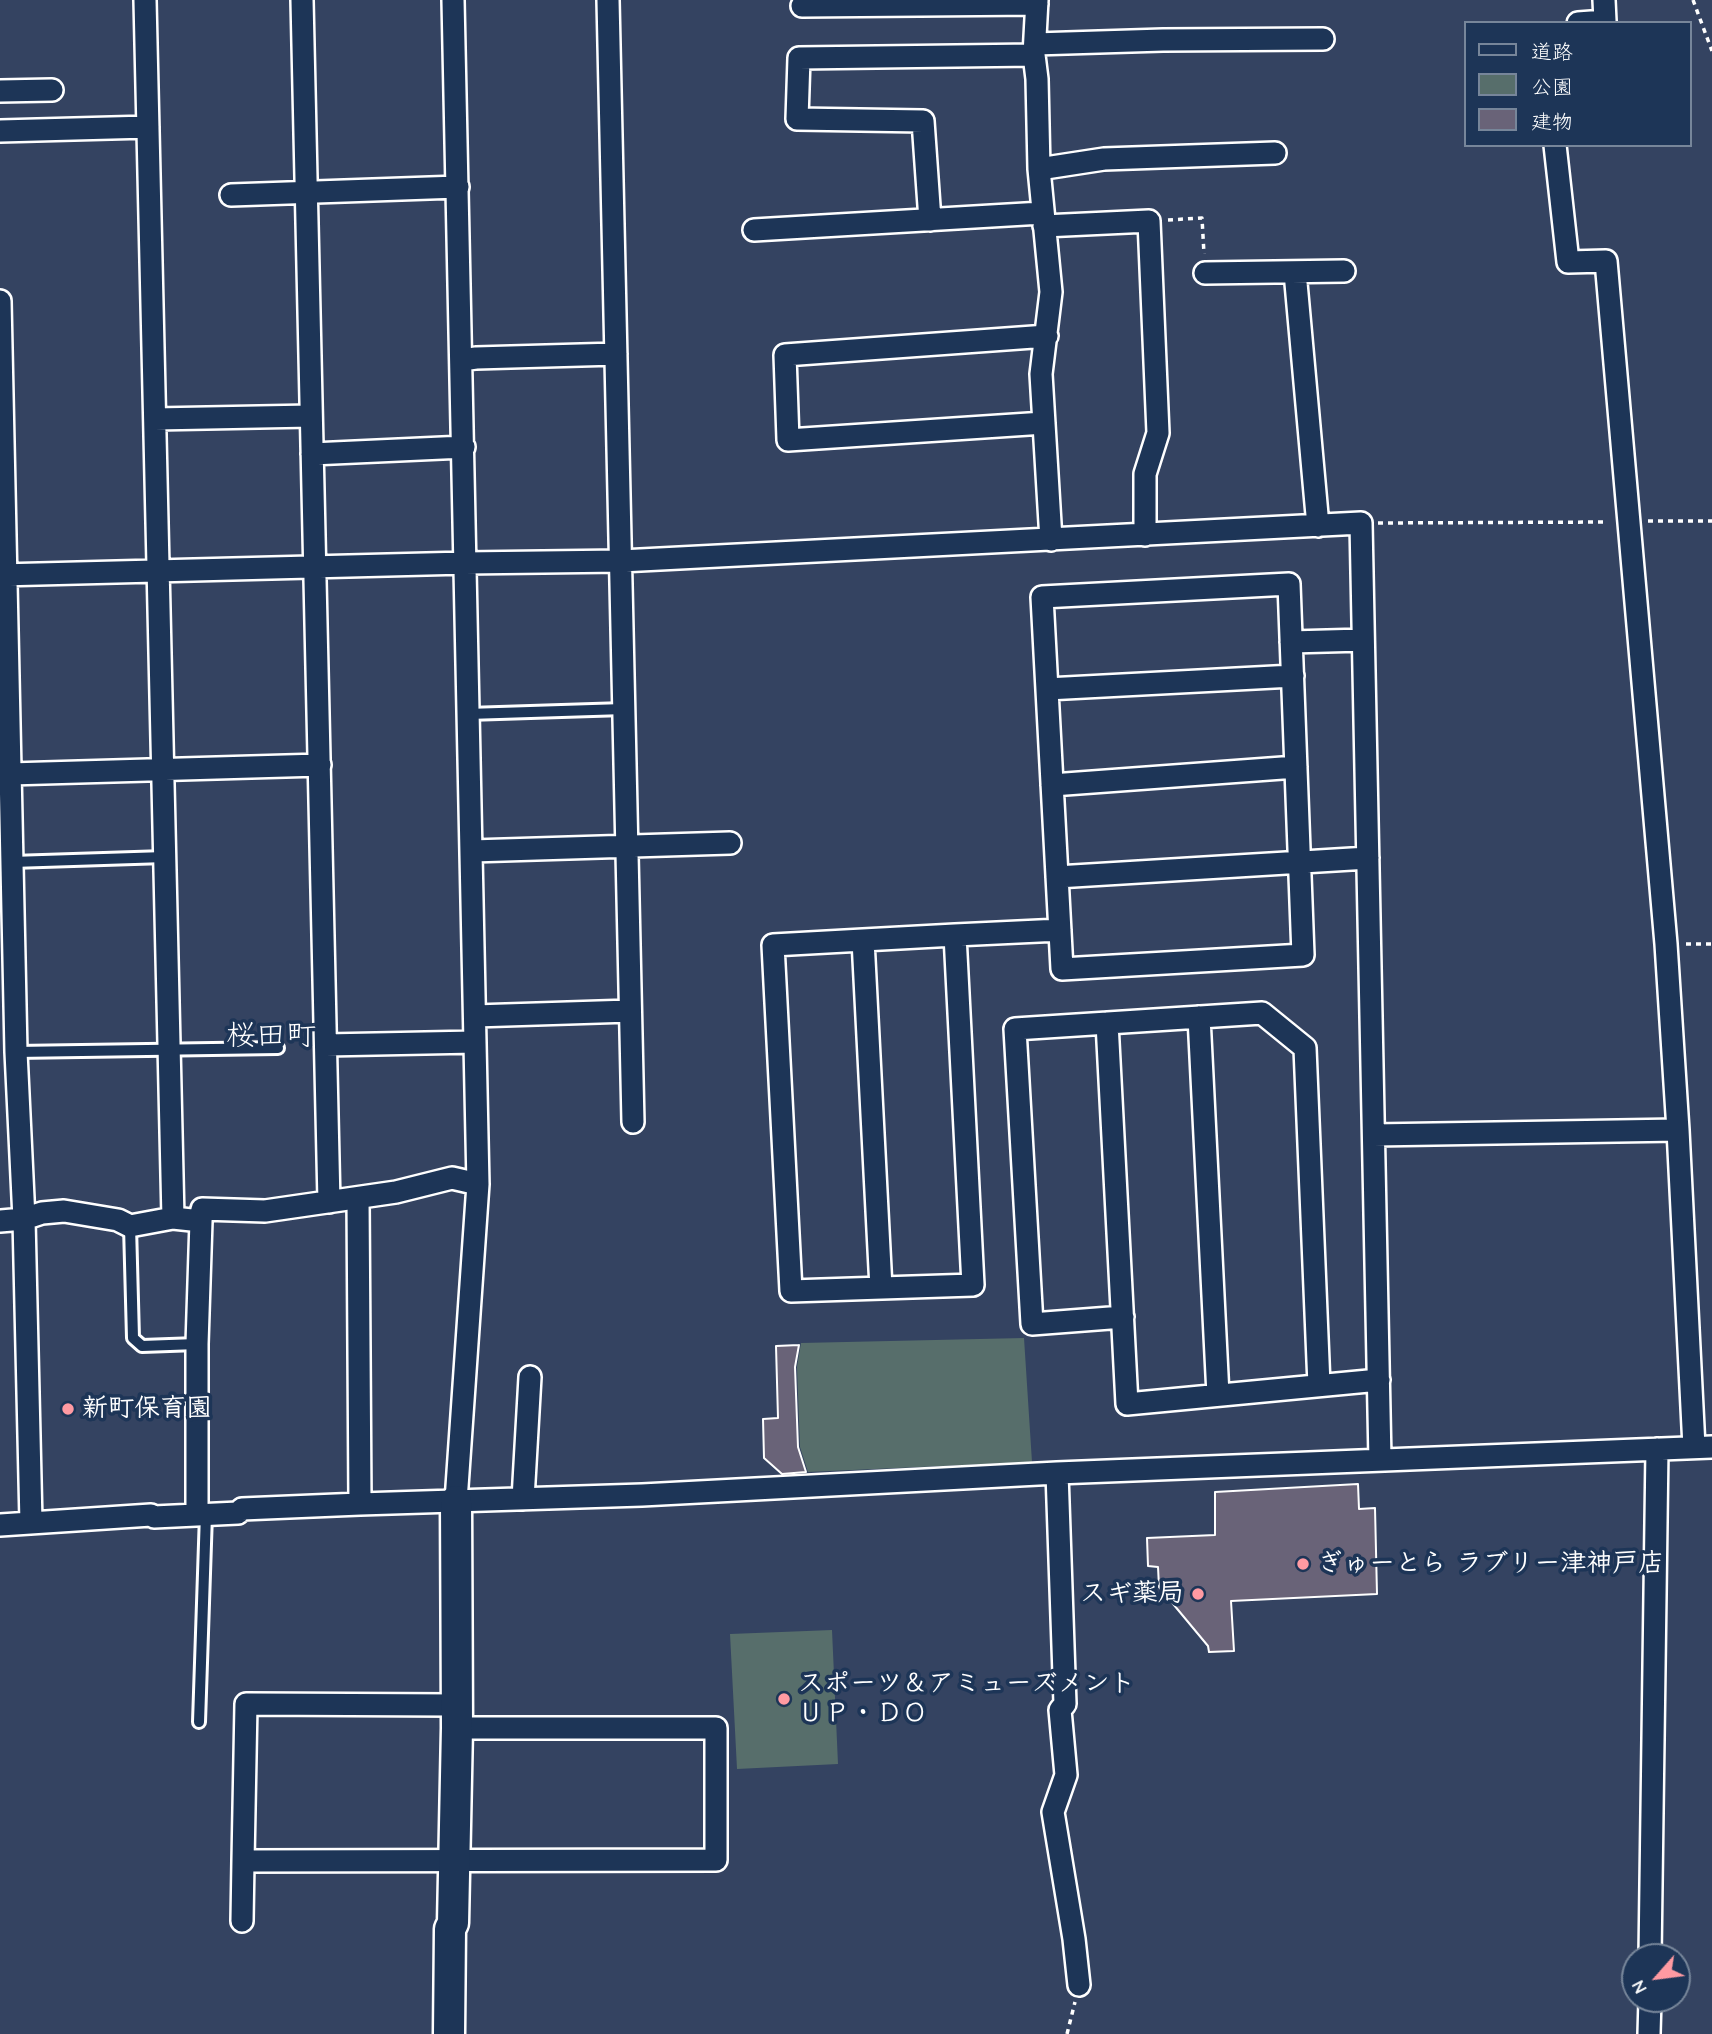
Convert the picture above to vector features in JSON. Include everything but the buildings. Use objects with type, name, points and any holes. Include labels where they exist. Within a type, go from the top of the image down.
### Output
[{"type":"street","points":[[145,0],[173,1218]]},
{"type":"street","points":[[302,0],[329,1202]]},
{"type":"street","points":[[449,2034],[456,1716],[456,1501],[478,1184],[453,0]]},
{"type":"street","points":[[608,0],[633,1122]]},
{"type":"street","points":[[1604,0],[1605,21]]},
{"type":"street","points":[[802,6],[1037,2],[1034,49],[1039,169],[1051,292],[1041,374],[1051,540]]},
{"type":"street","points":[[930,220],[923,121],[797,119],[799,58],[1034,49],[1163,40],[1323,39]]},
{"type":"street","points":[[0,91],[52,90]]},
{"type":"street","points":[[0,131],[148,127]]},
{"type":"street","points":[[0,1525],[150,1515],[238,1513],[242,1509],[715,1492],[1057,1473],[1703,1447],[1666,944],[1606,261],[1568,262],[1555,147]]},
{"type":"street","points":[[1039,169],[1104,159],[1275,153]]},
{"type":"street","points":[[231,195],[458,187]]},
{"type":"street","points":[[754,230],[930,220],[1149,221],[1158,433],[1145,474],[1145,535]]},
{"type":"street","points":[[1205,273],[1344,271]]},
{"type":"street","points":[[1295,272],[1318,526]]},
{"type":"street","points":[[0,301],[2,575],[10,774],[16,1052],[24,1219],[31,1522]]},
{"type":"street","points":[[1044,423],[788,440],[785,355],[1047,336]]},
{"type":"street","points":[[462,360],[616,354]]},
{"type":"street","points":[[155,419],[311,416]]},
{"type":"street","points":[[312,454],[464,447]]},
{"type":"street","points":[[2,575],[621,561],[1361,523],[1380,1460]]},
{"type":"street","points":[[1289,584],[1293,676],[1303,955],[1062,968],[1042,597],[1289,584]]},
{"type":"street","points":[[1292,642],[1363,640]]},
{"type":"street","points":[[1047,689],[1293,676]]},
{"type":"street","points":[[10,774],[320,765]]},
{"type":"street","points":[[1052,785],[1296,767]]},
{"type":"street","points":[[472,851],[730,843]]},
{"type":"street","points":[[1057,877],[1368,858]]},
{"type":"street","points":[[955,935],[973,1285],[791,1291],[773,946],[863,940],[955,935],[1060,930]]},
{"type":"street","points":[[863,940],[881,1288]]},
{"type":"street","points":[[475,1016],[631,1011]]},
{"type":"street","points":[[1123,1317],[1032,1324],[1015,1029],[1262,1013],[1305,1048],[1320,1385]]},
{"type":"street","points":[[1199,1017],[1218,1395]]},
{"type":"street","points":[[1107,1023],[1127,1404],[1379,1380]]},
{"type":"street","points":[[326,1045],[475,1042]]},
{"type":"street","points":[[1374,1135],[1678,1130]]},
{"type":"street","points":[[202,1514],[197,1344],[202,1209],[265,1211],[396,1192],[452,1178],[478,1184]]},
{"type":"street","points":[[358,1198],[360,1504]]},
{"type":"street","points":[[0,1221],[64,1211],[118,1220],[130,1226],[173,1218],[201,1221]]},
{"type":"street","points":[[523,1499],[530,1377]]},
{"type":"street","points":[[1650,1943],[1657,1449]]},
{"type":"street","points":[[1057,1473],[1065,1704],[1060,1710],[1066,1775],[1053,1812],[1079,1985]]},
{"type":"street","points":[[242,1921],[243,1861],[246,1704],[716,1728],[716,1860],[243,1861]]},
{"type":"street","points":[[1649,2034],[1650,2013]]},
{"type":"lane","points":[[468,715],[624,709]]},
{"type":"lane","points":[[12,862],[165,857]]},
{"type":"lane","points":[[16,1052],[278,1048]]},
{"type":"lane","points":[[130,1226],[133,1338],[142,1346],[197,1344]]},
{"type":"lane","points":[[199,1722],[202,1514]]},
{"type":"path","points":[[1693,0],[1712,51]]},
{"type":"path","points":[[1149,221],[1202,218],[1205,273]]},
{"type":"path","points":[[1361,523],[1712,521]]},
{"type":"path","points":[[1666,944],[1712,944]]},
{"type":"path","points":[[1067,2034],[1079,1985]]},
{"type":"green space","points":[[1024,1338],[1032,1462],[808,1472],[800,1447],[797,1367],[801,1343]]},
{"type":"green space","name":"スポーツ＆アミューズメント ＵＰ・ＤＯ","points":[[832,1630],[838,1764],[737,1769],[730,1634]]},
{"type":"place","name":"新町保育園","points":[[68,1409]]},
{"type":"place","name":"ぎゅーとら ラブリー津神戸店","points":[[1303,1564]]},
{"type":"place","name":"スギ薬局","points":[[1198,1594]]},
{"type":"place","name":"スポーツ＆アミューズメント ＵＰ・ＤＯ","points":[[784,1699]]},
{"type":"district","name":"桜田町","points":[[271,1037]]}]
